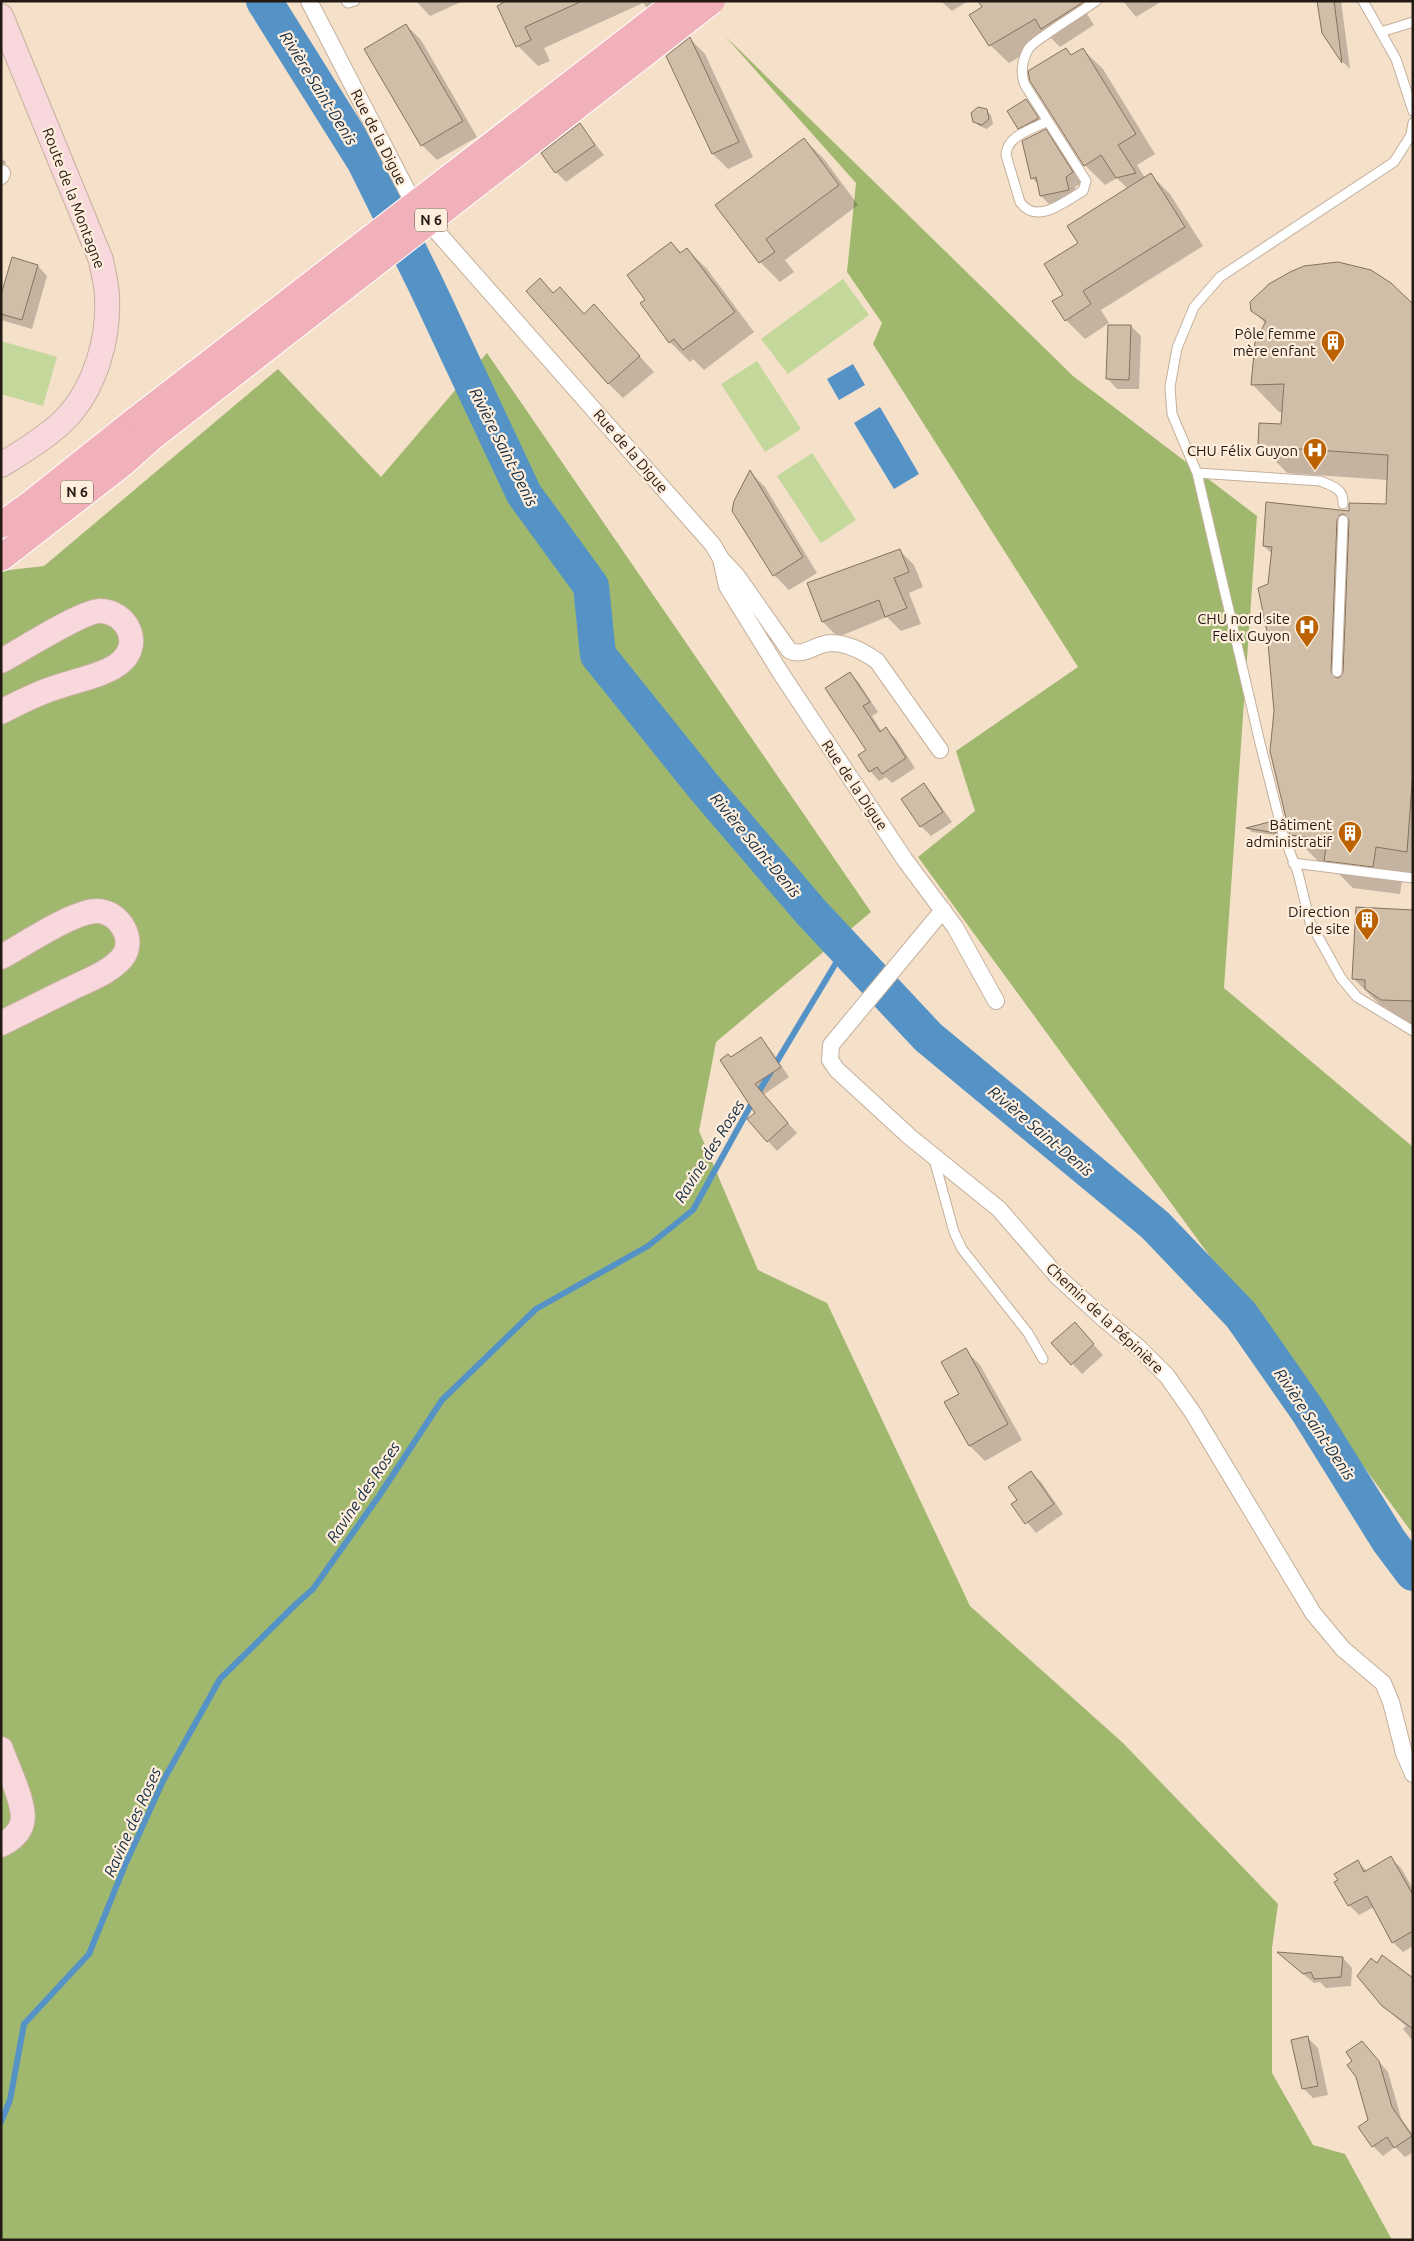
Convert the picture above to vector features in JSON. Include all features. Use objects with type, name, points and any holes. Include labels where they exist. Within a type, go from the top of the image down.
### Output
[{"type":"main road","name":"N 6","points":[[1,543],[38,521],[144,429],[678,1]]},
{"type":"main road","name":"N 6","points":[[1,525],[144,429],[712,1]]},
{"type":"main road","name":"Route de la Montagne","points":[[1,16],[101,260],[107,297],[104,338],[94,376],[69,415],[25,450],[1,465]]},
{"type":"main road","points":[[1,508],[144,429]]},
{"type":"main road","points":[[1,558],[101,481],[144,429]]},
{"type":"main road","points":[[1,661],[79,618],[97,611],[111,612],[122,618],[129,628],[131,639],[129,651],[122,661],[113,668],[51,688],[1,712]]},
{"type":"main road","points":[[1,957],[78,915],[97,911],[108,913],[118,920],[125,931],[128,943],[123,956],[108,970],[1,1023]]},
{"type":"main road","points":[[1,1749],[23,1811],[22,1824],[16,1834],[1,1845]]},
{"type":"street","name":"Rue de la Digue","points":[[309,1],[416,208],[681,507],[713,546],[721,559],[727,586],[780,672],[996,1001]]},
{"type":"street","points":[[721,559],[737,576],[790,650],[796,654],[801,654],[822,645],[843,644],[867,654],[877,661],[940,750]]},
{"type":"street","name":"Chemin de la Pépinière","points":[[939,914],[831,1045],[829,1052],[830,1060],[837,1070],[934,1157],[999,1209],[1057,1276],[1139,1348],[1167,1376],[1193,1413],[1313,1613],[1343,1649],[1383,1683],[1391,1702],[1404,1753],[1413,1774]]},
{"type":"lane","points":[[346,1],[348,3],[355,1]]},
{"type":"lane","points":[[1048,122],[1012,139],[1006,148],[1006,155],[1020,202],[1024,208],[1033,212],[1045,213],[1083,191],[1086,180],[1021,77],[1023,63],[1030,47],[1096,1]]},
{"type":"lane","points":[[1363,1],[1396,59],[1413,111]]},
{"type":"lane","points":[[1381,32],[1413,22]]},
{"type":"lane","points":[[1413,123],[1411,135],[1394,162],[1220,276],[1194,307],[1177,348],[1170,387],[1172,414],[1197,473],[1260,743],[1283,834],[1298,873],[1310,922],[1340,978],[1357,997],[1413,1031]]},
{"type":"lane","points":[[1197,473],[1320,481],[1338,489],[1343,497],[1343,504]]},
{"type":"lane","points":[[1337,672],[1343,520]]},
{"type":"lane","points":[[1293,863],[1413,878]]},
{"type":"lane","points":[[934,1157],[954,1232],[962,1249],[1028,1333],[1043,1359]]},
{"type":"green space","points":[[725,36],[1073,376],[1257,516],[1224,988],[1413,1147],[1413,1534],[918,857],[975,811],[956,751],[1078,667],[873,344],[882,323],[847,272],[856,183]]},
{"type":"green space","points":[[843,279],[869,315],[788,374],[761,339]]},
{"type":"green space","points":[[1,341],[57,357],[43,406],[1,394]]},
{"type":"green space","points":[[487,353],[871,912],[716,1042],[699,1131],[758,1270],[827,1303],[970,1606],[1123,1743],[1278,1904],[1272,1948],[1272,2073],[1313,2145],[1345,2154],[1392,2240],[1,2240],[1,571],[44,566],[278,369],[381,477]]},
{"type":"green space","points":[[757,361],[801,429],[765,452],[721,384]]},
{"type":"green space","points":[[812,453],[856,520],[821,543],[777,476]]},
{"type":"water","points":[[853,364],[865,385],[839,400],[827,379]]},
{"type":"water","points":[[880,407],[919,474],[894,489],[854,423]]},
{"type":"building","points":[[506,1],[582,1],[525,27],[531,40],[516,47],[497,6]]},
{"type":"building","points":[[978,1],[1085,1],[1041,29],[1035,19],[989,46],[969,15],[982,7]]},
{"type":"building","points":[[1317,1],[1334,1],[1342,63],[1322,33]]},
{"type":"building","points":[[406,24],[463,121],[421,146],[364,49]]},
{"type":"building","points":[[690,37],[739,142],[712,154],[666,56]]},
{"type":"building","points":[[1066,48],[1071,55],[1083,48],[1136,134],[1118,145],[1136,173],[1116,178],[1101,155],[1084,166],[1030,81],[1028,71]]},
{"type":"building","points":[[1026,99],[1039,118],[1018,129],[1007,111]]},
{"type":"building","points":[[978,107],[987,109],[989,119],[982,125],[973,122],[971,113]]},
{"type":"building","points":[[580,123],[595,145],[555,173],[541,153]]},
{"type":"building","points":[[1046,129],[1073,172],[1066,177],[1069,190],[1040,196],[1036,177],[1031,179],[1022,141]]},
{"type":"building","points":[[804,138],[839,185],[766,239],[775,252],[759,263],[715,205]]},
{"type":"building","points":[[1151,173],[1185,227],[1083,291],[1091,304],[1065,321],[1052,301],[1063,295],[1044,264],[1078,243],[1067,226]]},
{"type":"building","points":[[671,242],[680,253],[687,248],[735,312],[683,350],[674,339],[669,343],[640,303],[645,300],[627,275]]},
{"type":"building","points":[[12,257],[38,265],[22,320],[1,314],[1,295]]},
{"type":"building","name":"CHU Félix Guyon","points":[[1338,262],[1371,270],[1391,283],[1413,304],[1413,770],[1407,852],[1376,847],[1373,867],[1324,861],[1327,840],[1290,835],[1270,751],[1274,711],[1267,632],[1258,588],[1268,584],[1272,547],[1263,546],[1266,502],[1349,511],[1349,503],[1386,504],[1388,455],[1258,446],[1259,423],[1281,424],[1284,384],[1251,385],[1255,342],[1266,321],[1251,311],[1250,302],[1269,284],[1304,266]],"holes":[[[1344,514],[1349,520],[1343,672],[1340,677],[1336,678],[1331,672],[1337,520],[1340,515]]]},
{"type":"building","points":[[540,278],[553,293],[560,287],[584,314],[594,304],[640,356],[608,384],[526,291]]},
{"type":"building","points":[[1108,325],[1131,325],[1129,380],[1106,379]]},
{"type":"building","points":[[750,470],[803,557],[773,576],[732,511],[734,501]]},
{"type":"building","points":[[900,549],[909,572],[894,578],[907,608],[885,617],[879,600],[822,622],[807,583]]},
{"type":"building","points":[[850,672],[870,702],[863,706],[880,732],[886,727],[906,758],[882,774],[877,767],[869,772],[858,755],[866,750],[825,688]]},
{"type":"building","points":[[924,783],[943,812],[920,827],[901,799]]},
{"type":"building","points":[[1273,821],[1276,833],[1246,828]]},
{"type":"building","name":"Direction de site","points":[[1356,907],[1413,910],[1413,1001],[1381,1000],[1365,989],[1365,980],[1352,979]]},
{"type":"building","points":[[761,1037],[781,1067],[755,1084],[788,1123],[767,1142],[747,1119],[755,1113],[720,1060],[728,1054],[731,1057]]},
{"type":"building","points":[[1075,1322],[1094,1344],[1071,1365],[1051,1343]]},
{"type":"building","points":[[966,1348],[1008,1424],[969,1446],[944,1402],[959,1394],[941,1362]]},
{"type":"building","points":[[1031,1471],[1054,1504],[1025,1524],[1011,1504],[1017,1500],[1008,1487]]},
{"type":"building","points":[[1391,1856],[1413,1895],[1413,1931],[1392,1943],[1367,1896],[1348,1906],[1334,1882],[1338,1880],[1334,1874],[1358,1860],[1364,1872]]},
{"type":"building","points":[[1277,1952],[1343,1957],[1341,1977],[1314,1979],[1311,1972],[1303,1974]]},
{"type":"building","points":[[1382,1955],[1413,1978],[1413,2029],[1382,2006],[1357,1976],[1371,1958],[1377,1963]]},
{"type":"building","points":[[1308,2036],[1318,2086],[1302,2089],[1291,2040]]},
{"type":"building","points":[[1362,2041],[1379,2061],[1392,2107],[1412,2136],[1394,2148],[1387,2137],[1372,2147],[1358,2127],[1368,2120],[1356,2077],[1347,2065],[1352,2061],[1346,2052]]},
{"type":"waterway","name":"Rivière Saint-Denis","points":[[264,1],[365,162],[425,283],[524,494],[591,586],[598,655],[704,787],[811,912],[928,1037],[1155,1225],[1241,1315],[1308,1411],[1389,1541],[1413,1573]]},
{"type":"waterway","name":"Ravine des Roses","points":[[1,2122],[10,2100],[24,2024],[89,1954],[125,1865],[163,1781],[220,1679],[313,1589],[379,1496],[442,1400],[536,1309],[648,1246],[693,1210],[752,1103],[845,948]]},
{"type":"place","name":"Pôle femme mère enfant","points":[[1333,363]]},
{"type":"place","name":"CHU Félix Guyon","points":[[1315,471]]},
{"type":"place","name":"CHU nord site Felix Guyon","points":[[1307,648]]},
{"type":"place","name":"Bâtiment administratif","points":[[1350,854]]},
{"type":"place","name":"Direction de site","points":[[1367,941]]}]
